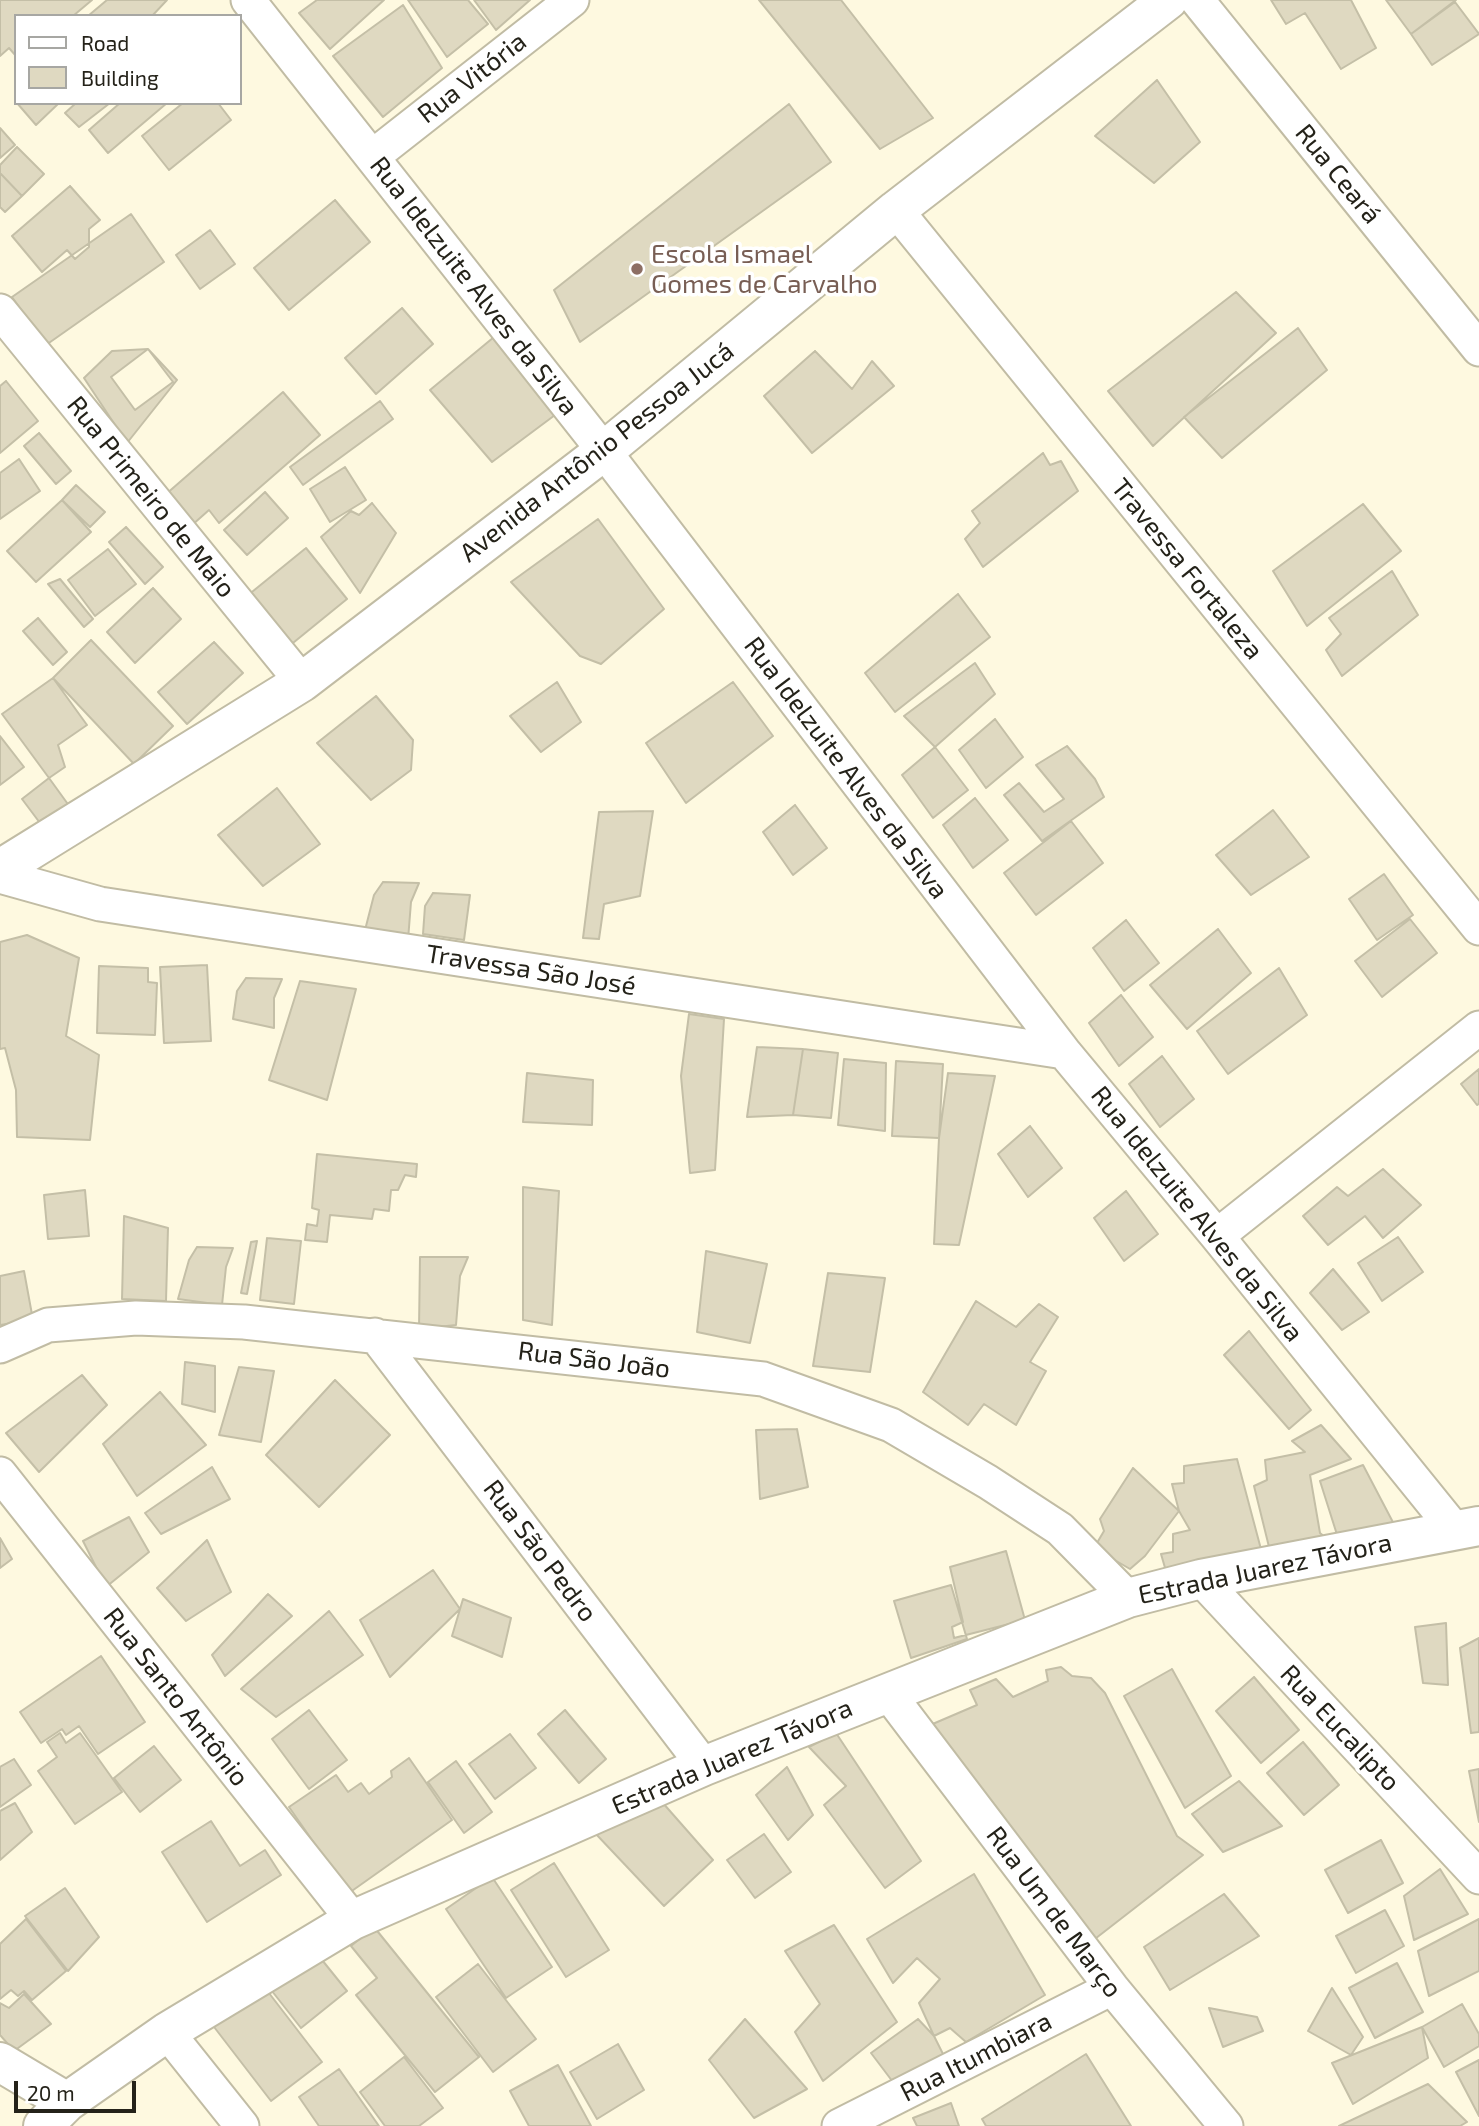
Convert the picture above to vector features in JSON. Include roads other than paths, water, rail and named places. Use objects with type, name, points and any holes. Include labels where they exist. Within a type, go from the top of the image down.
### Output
[{"type":"street","name":"Rua Idelzuite Alves da Silva","points":[[248,0],[604,451],[1064,1052],[1466,1528]]},
{"type":"street","name":"Rua Vitória","points":[[372,157],[572,0]]},
{"type":"street","name":"Avenida Antônio Pessoa Jucá","points":[[0,869],[302,682],[604,451],[896,210],[1168,0]]},
{"type":"street","name":"Rua Ceará","points":[[1197,0],[1479,349]]},
{"type":"street","name":"Travessa Fortaleza","points":[[896,210],[1479,928]]},
{"type":"street","name":"Rua Primeiro de Maio","points":[[0,312],[302,682]]},
{"type":"street","name":"Travessa São José","points":[[0,876],[100,904],[1064,1052]]},
{"type":"street","points":[[1217,1236],[1479,1028]]},
{"type":"street","name":"Rua São João","points":[[0,1346],[48,1325],[136,1318],[244,1322],[763,1379],[891,1425],[988,1482],[1060,1529],[1128,1598]]},
{"type":"street","name":"Rua São Pedro","points":[[375,1335],[704,1766]]},
{"type":"street","name":"Rua Santo Antônio","points":[[0,1474],[353,1920]]},
{"type":"street","name":"Estrada Juarez Távora","points":[[55,2114],[167,2032],[353,1920],[704,1766],[1128,1598],[1201,1578],[1466,1528]]},
{"type":"street","name":"Rua Eucalipto","points":[[1201,1578],[1479,1877]]},
{"type":"street","name":"Rua Um de Março","points":[[888,1693],[1112,1988],[1226,2126]]},
{"type":"street","name":"Rua Itumbiara","points":[[839,2126],[1112,1988]]},
{"type":"street","points":[[167,2032],[242,2126]]},
{"type":"street","points":[[0,2062],[55,2114]]},
{"type":"place","name":"Escola Ismael Gomes de Carvalho","points":[[637,269]]}]
